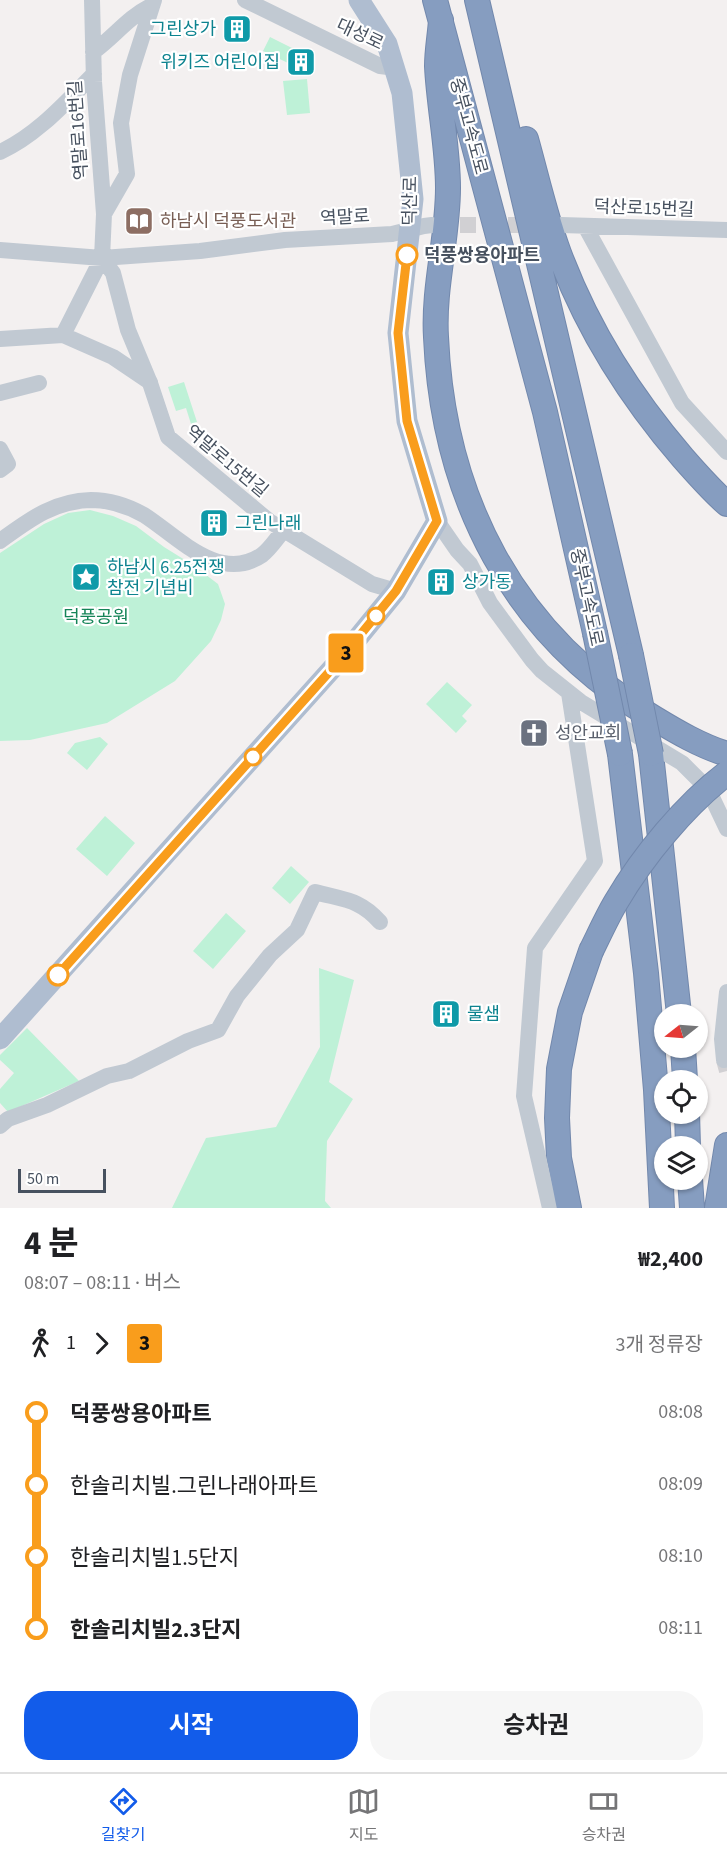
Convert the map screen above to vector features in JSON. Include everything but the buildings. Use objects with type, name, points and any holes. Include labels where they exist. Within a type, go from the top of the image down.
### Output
[{"type":"highway","name":"중부고속도로","points":[[477,0],[632,655],[651,754],[678,1004]]},
{"type":"highway","name":"중부고속도로","points":[[438,10],[546,412],[620,754],[646,973],[663,1208]]},
{"type":"highway","points":[[438,10],[437,64],[448,188],[435,334],[439,386],[447,434],[461,482],[477,522],[504,572],[528,608],[586,671],[621,699],[666,726],[727,754]]},
{"type":"highway","points":[[492,59],[525,138],[561,260],[589,320],[622,378],[661,433],[714,493],[727,504]]},
{"type":"highway","points":[[570,1208],[559,1158],[557,1118],[559,1069],[570,1012],[591,951],[616,901],[653,848],[687,809],[727,773]]},
{"type":"highway","points":[[717,1208],[727,1145]]},
{"type":"highway","points":[[691,1190],[692,1208]]},
{"type":"main road","name":"덕산로","points":[[359,0],[387,44],[402,93],[413,199],[398,341],[407,421],[437,521]]},
{"type":"main road","points":[[0,1039],[339,661],[396,591],[437,521]]},
{"type":"street","name":"역말로16번길","points":[[92,0],[94,74],[104,214],[102,258]]},
{"type":"street","name":"대성로","points":[[245,0],[380,66],[396,68]]},
{"type":"street","points":[[93,52],[110,40],[136,13],[153,3]]},
{"type":"street","points":[[104,214],[127,174],[120,123],[130,75],[153,3]]},
{"type":"street","points":[[0,152],[15,145],[53,115],[94,74]]},
{"type":"street","points":[[410,229],[432,225]]},
{"type":"street","name":"덕산로15번길","points":[[561,225],[727,230]]},
{"type":"street","points":[[585,226],[682,403],[727,452]]},
{"type":"street","name":"역말로","points":[[0,250],[102,258],[200,251],[285,240],[392,234],[410,229]]},
{"type":"street","points":[[63,335],[102,258]]},
{"type":"street","name":"역말로15번길","points":[[102,258],[113,273],[128,330],[150,383],[168,437],[283,531],[372,584],[396,591]]},
{"type":"street","points":[[0,339],[63,335],[113,357],[150,383]]},
{"type":"street","points":[[0,393],[39,383]]},
{"type":"street","points":[[0,449],[4,467]]},
{"type":"street","points":[[0,541],[41,512],[65,504],[91,500],[116,503],[142,514],[212,561],[231,563],[247,561],[262,555],[283,531]]},
{"type":"street","points":[[437,521],[456,550],[470,564],[490,603],[532,660],[569,693],[682,764],[708,789],[727,829]]},
{"type":"street","points":[[550,1208],[524,1096],[535,948],[595,861],[569,693]]},
{"type":"street","points":[[0,1126],[8,1119],[47,1105],[107,1076],[129,1071],[188,1041],[218,1030],[237,996],[270,955],[297,930],[315,892],[356,902],[369,909],[380,922]]},
{"type":"street","points":[[724,1059],[722,1039],[726,1026],[727,992]]},
{"type":"green space","points":[[270,37],[294,49],[288,63],[263,51]]},
{"type":"green space","points":[[307,79],[310,113],[287,115],[283,81]]},
{"type":"green space","points":[[184,382],[197,422],[191,424],[186,408],[176,411],[168,387]]},
{"type":"green space","name":"덕풍공원","points":[[90,510],[113,516],[136,526],[218,584],[225,604],[221,620],[211,641],[175,681],[107,723],[30,740],[0,741],[0,553],[44,524],[68,513]]},
{"type":"green space","points":[[447,682],[472,705],[462,716],[467,721],[456,733],[426,704]]},
{"type":"green space","points":[[100,737],[108,744],[87,770],[67,753],[75,743]]},
{"type":"green space","points":[[105,816],[135,843],[107,876],[76,849]]},
{"type":"green space","points":[[291,866],[309,882],[290,904],[272,888]]},
{"type":"green space","points":[[226,913],[246,931],[213,969],[193,951]]},
{"type":"green space","points":[[319,968],[354,980],[329,1082],[353,1099],[327,1141],[325,1201],[331,1208],[172,1208],[206,1138],[276,1127],[320,1047]]},
{"type":"green space","points":[[27,1028],[79,1081],[8,1112],[0,1103],[0,1089],[14,1073],[0,1060],[0,1055]]},
{"type":"tunnel","points":[[436,225],[539,225]]},
{"type":"tunnel","points":[[724,1060],[727,1071]]},
{"type":"bus line","name":"3","points":[[58,975],[339,661],[396,591],[437,521],[407,421],[398,333],[407,255]]},
{"type":"place","name":"그린상가","points":[[237,29]]},
{"type":"place","name":"위키즈 어린이집","points":[[301,62]]},
{"type":"place","name":"하남시 덕풍도서관","points":[[139,221]]},
{"type":"place","name":"덕풍쌍용아파트","points":[[407,255]]},
{"type":"place","name":"그린나래","points":[[214,523]]},
{"type":"place","name":"하남시 6.25전쟁 참전 기념비","points":[[86,577]]},
{"type":"place","name":"상가동","points":[[441,582]]},
{"type":"place","name":"성안교회","points":[[534,733]]},
{"type":"place","name":"물샘","points":[[446,1014]]}]
